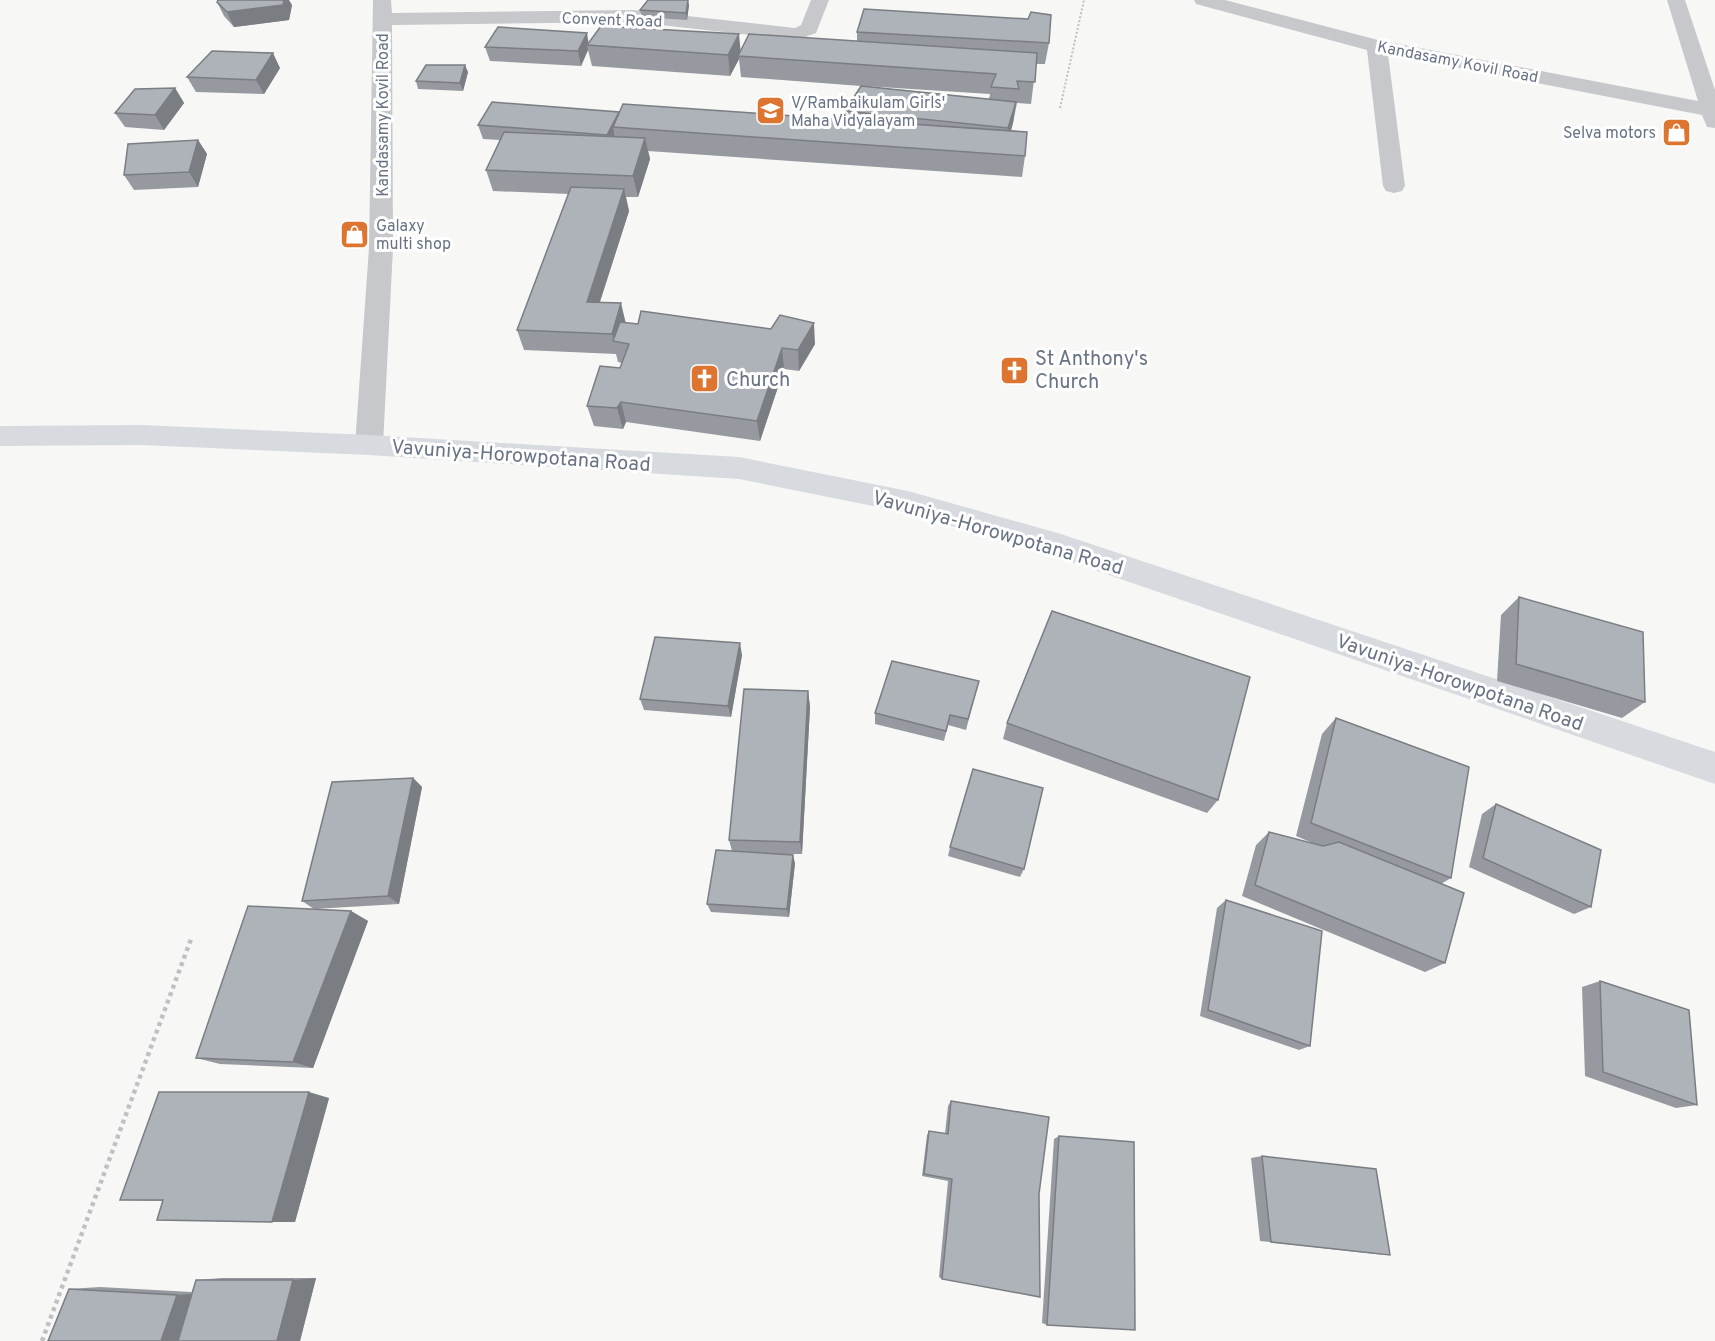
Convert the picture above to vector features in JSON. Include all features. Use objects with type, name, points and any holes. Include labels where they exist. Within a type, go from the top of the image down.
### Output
[{"type":"highway","name":"Vavuniya-Horowpotana Road","points":[[0,436],[142,435],[369,445],[740,468],[908,502],[1061,546],[1715,768]]},
{"type":"street","name":"Convent Road","points":[[382,10],[632,8],[797,34],[809,29],[820,0]]},
{"type":"street","name":"Kandasamy Kovil Road","points":[[1203,0],[1377,46],[1714,115]]},
{"type":"street","points":[[1676,0],[1714,115]]},
{"type":"street","name":"Kandasamy Kovil Road","points":[[369,445],[381,248],[382,10]]},
{"type":"street","points":[[1377,46],[1394,186]]},
{"type":"path","points":[[1060,108],[1084,0]]},
{"type":"path","points":[[42,1341],[191,939]]},
{"type":"building","points":[[218,0],[284,0],[283,5],[227,12],[217,2]]},
{"type":"building","points":[[648,0],[688,0],[686,13],[640,10]]},
{"type":"building","points":[[864,9],[1028,19],[1031,12],[1051,15],[1049,43],[857,32]]},
{"type":"building","points":[[601,26],[739,34],[728,55],[587,45]]},
{"type":"building","points":[[498,27],[587,33],[578,51],[485,47]]},
{"type":"building","points":[[749,34],[1037,53],[1035,82],[1017,81],[1019,89],[991,87],[996,74],[738,56]]},
{"type":"building","points":[[212,51],[273,53],[256,80],[187,77]]},
{"type":"building","points":[[426,65],[465,65],[460,83],[416,81]]},
{"type":"building","points":[[861,86],[1016,102],[1008,128],[845,111]]},
{"type":"building","points":[[175,88],[155,115],[115,113],[135,89]]},
{"type":"building","points":[[492,102],[619,112],[607,135],[478,125]]},
{"type":"building","points":[[623,104],[1027,132],[1025,156],[613,127]]},
{"type":"building","points":[[504,132],[645,138],[633,176],[486,170]]},
{"type":"building","points":[[198,140],[189,172],[124,175],[128,144]]},
{"type":"building","points":[[571,187],[624,189],[587,302],[621,303],[612,334],[517,330]]},
{"type":"building","name":"Church","points":[[641,311],[771,329],[780,315],[814,323],[798,350],[782,348],[757,421],[621,402],[617,408],[587,406],[600,366],[620,368],[629,344],[613,341],[620,322],[638,324]]},
{"type":"building","points":[[1519,597],[1643,632],[1645,702],[1516,664]]},
{"type":"building","points":[[1052,611],[1250,677],[1218,800],[1007,723]]},
{"type":"building","points":[[655,637],[740,643],[728,706],[640,699]]},
{"type":"building","points":[[892,661],[979,681],[968,719],[950,715],[946,731],[875,713]]},
{"type":"building","points":[[744,689],[808,691],[800,842],[729,840]]},
{"type":"building","points":[[1336,718],[1469,767],[1451,878],[1311,823]]},
{"type":"building","points":[[973,769],[1043,788],[1024,869],[950,847]]},
{"type":"building","points":[[413,778],[388,896],[302,901],[332,782]]},
{"type":"building","points":[[1496,804],[1601,850],[1591,907],[1483,858]]},
{"type":"building","points":[[1269,832],[1323,846],[1339,842],[1464,893],[1445,963],[1255,885]]},
{"type":"building","points":[[716,850],[793,855],[787,909],[707,904]]},
{"type":"building","points":[[1226,900],[1322,931],[1310,1046],[1208,1010]]},
{"type":"building","points":[[248,906],[351,911],[293,1062],[196,1058]]},
{"type":"building","points":[[1600,981],[1689,1010],[1697,1105],[1603,1072]]},
{"type":"building","points":[[159,1092],[309,1092],[272,1222],[157,1220],[163,1200],[120,1200]]},
{"type":"building","points":[[951,1101],[1049,1117],[1039,1194],[1040,1297],[942,1279],[952,1179],[924,1174],[929,1131],[948,1134]]},
{"type":"building","points":[[1059,1136],[1134,1142],[1135,1330],[1047,1325]]},
{"type":"building","points":[[1262,1156],[1376,1169],[1390,1255],[1271,1242]]},
{"type":"building","points":[[196,1280],[293,1280],[277,1341],[178,1341]]},
{"type":"building","points":[[69,1289],[177,1295],[161,1341],[48,1341]]},
{"type":"place","name":"V/Rambaikulam Girls' Maha Vidyalayam","points":[[770,111]]},
{"type":"place","name":"Selva motors","points":[[1677,132]]},
{"type":"place","name":"Galaxy multi shop","points":[[355,234]]},
{"type":"place","name":"St Anthony's Church","points":[[1014,370]]},
{"type":"place","name":"Church","points":[[705,379]]}]
